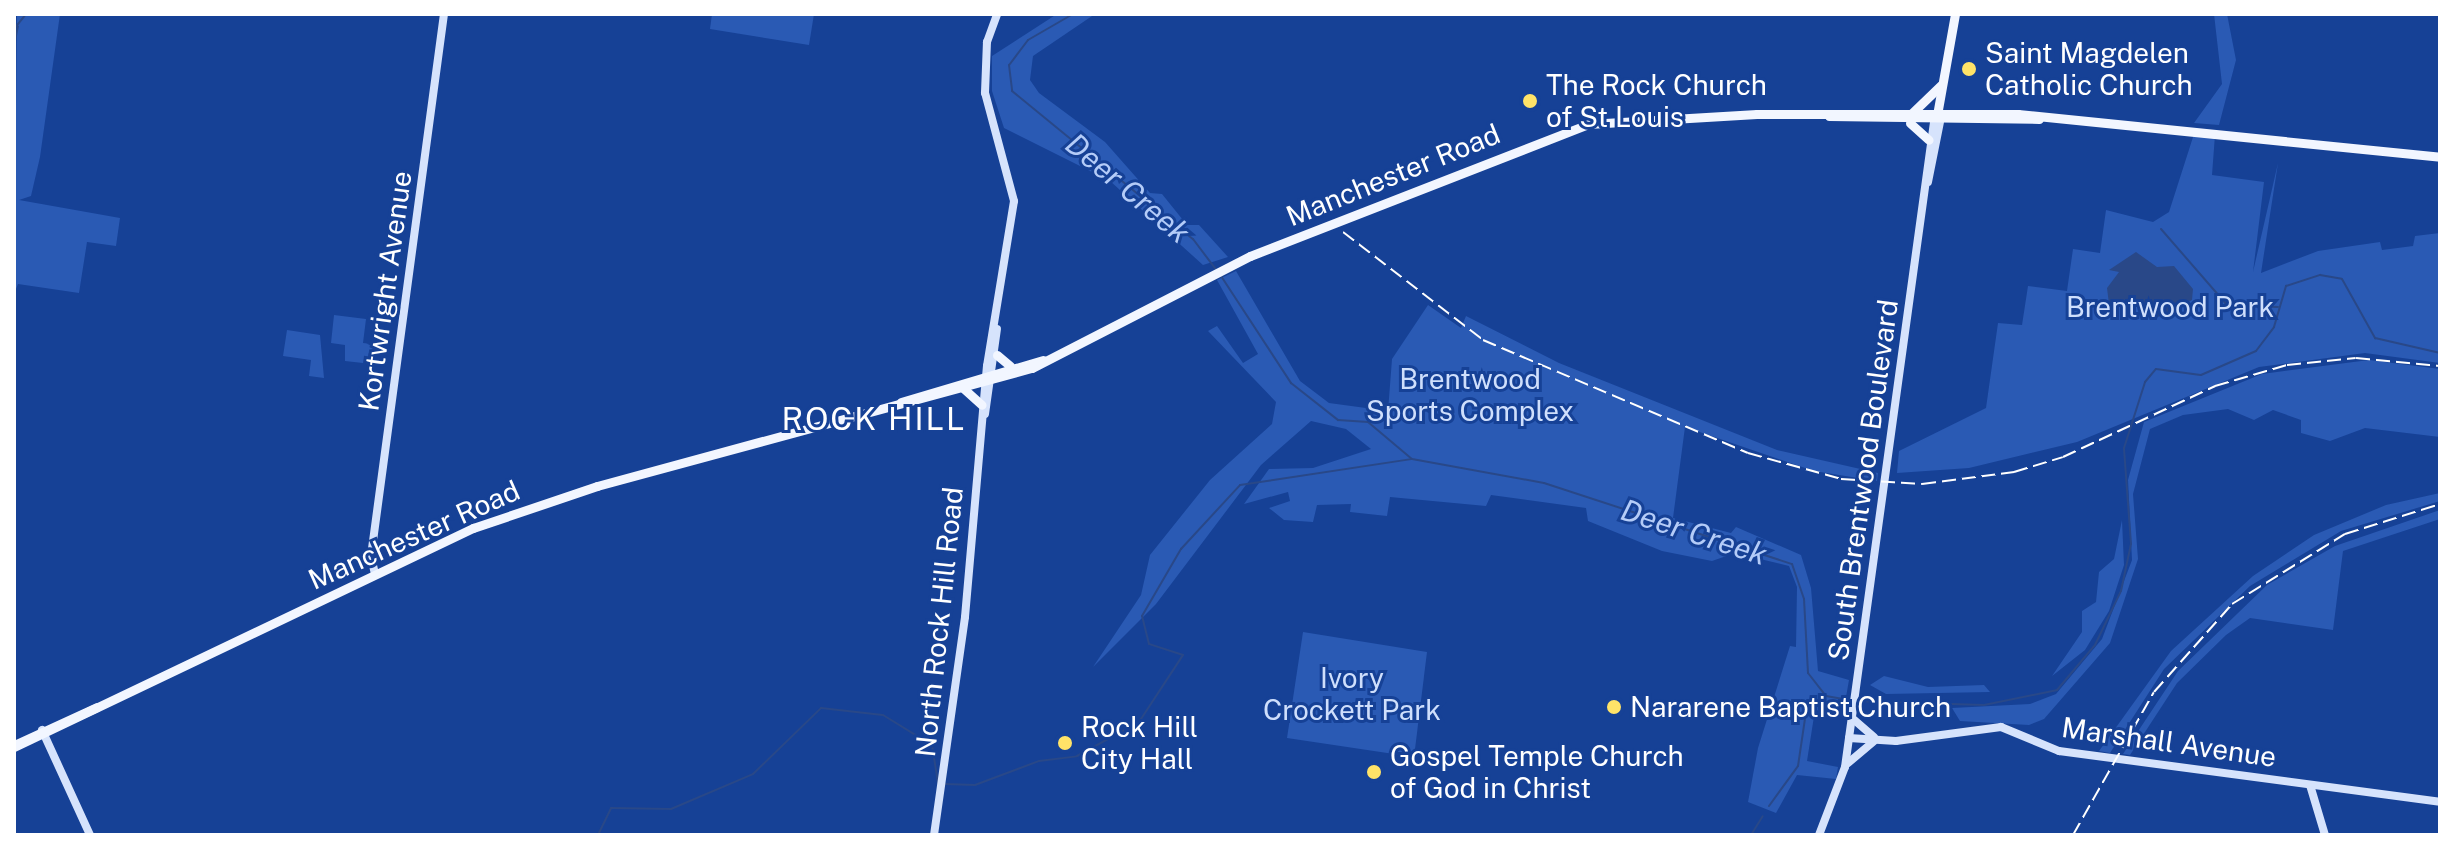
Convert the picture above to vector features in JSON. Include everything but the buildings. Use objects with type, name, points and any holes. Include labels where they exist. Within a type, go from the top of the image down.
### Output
[{"type":"main road","name":"South Brentwood Boulevard","points":[[1937,119],[1955,14]]},
{"type":"main road","points":[[1929,140],[1910,118],[1943,83]]},
{"type":"main road","name":"Manchester Road","points":[[14,746],[375,574],[556,499],[1045,359],[1208,274],[1583,126],[1829,116],[2039,119],[2368,144],[2440,157]]},
{"type":"main road","points":[[997,355],[1010,366]]},
{"type":"main road","name":"Manchester Road","points":[[901,402],[963,388],[1010,366],[1045,359]]},
{"type":"main road","points":[[963,388],[984,409]]},
{"type":"street","name":"Kortwright Avenue","points":[[375,574],[371,556],[444,14]]},
{"type":"street","points":[[990,376],[1014,201],[985,93],[987,42],[997,14]]},
{"type":"street","name":"South Brentwood Boulevard","points":[[1928,183],[1929,140],[1937,119]]},
{"type":"street","name":"South Brentwood Boulevard","points":[[1819,835],[1843,783],[1937,119]]},
{"type":"street","points":[[990,376],[997,355],[997,327]]},
{"type":"street","name":"North Rock Hill Road","points":[[934,835],[990,376]]},
{"type":"street","points":[[1852,714],[1864,733],[1896,741]]},
{"type":"street","name":"Marshall Avenue","points":[[1849,738],[1896,741],[2001,727],[2054,750],[2440,802]]},
{"type":"street","points":[[43,732],[90,835]]},
{"type":"street","points":[[1845,767],[1859,748],[1877,741]]},
{"type":"street","points":[[2310,785],[2325,835]]},
{"type":"green space","points":[[17,14],[60,14],[40,157],[31,196],[19,200],[120,218],[116,246],[87,242],[79,293],[18,284],[14,294]]},
{"type":"green space","points":[[712,14],[814,14],[809,45],[710,29]]},
{"type":"green space","points":[[1057,14],[1095,14],[1033,56],[1030,80],[1039,93],[1105,142],[1150,193],[1162,194],[1187,225],[1199,225],[1228,257],[1203,265],[1110,181],[1004,128],[992,91],[992,56]]},
{"type":"green space","points":[[2214,14],[2227,14],[2236,60],[2219,125],[2194,123],[2222,84]]},
{"type":"green space","name":"Brentwood Park","points":[[2194,134],[2215,135],[2212,175],[2264,182],[2253,272],[2278,163],[2261,273],[2318,251],[2380,242],[2382,250],[2413,246],[2415,236],[2440,233],[2440,363],[2365,353],[2259,367],[2077,442],[1969,468],[1897,473],[1899,451],[1986,408],[1998,323],[2022,325],[2028,286],[2067,291],[2073,249],[2100,253],[2106,210],[2153,222],[2169,212]]},
{"type":"green space","name":"Brentwood Sports Complex","points":[[1236,271],[1300,381],[1329,403],[1388,411],[1392,359],[1428,305],[1461,328],[1466,316],[1559,363],[1777,450],[1878,473],[1877,481],[1814,471],[1685,427],[1673,518],[1731,533],[1736,527],[1801,555],[1811,588],[1818,671],[1849,680],[1843,714],[1815,710],[1807,761],[1838,767],[1836,779],[1797,775],[1776,813],[1748,802],[1758,748],[1790,646],[1796,647],[1797,587],[1789,566],[1735,553],[1712,561],[1662,551],[1588,521],[1586,508],[1491,495],[1486,506],[1390,497],[1387,516],[1350,512],[1351,504],[1317,505],[1313,522],[1284,520],[1269,508],[1290,501],[1288,492],[1244,504],[1269,469],[1313,468],[1371,449],[1346,429],[1311,421],[1261,465],[1156,604],[1093,667],[1141,595],[1150,555],[1210,480],[1272,424],[1276,402],[1208,331],[1217,326],[1243,363],[1258,354],[1217,280]]},
{"type":"green space","points":[[334,315],[366,319],[363,343],[373,344],[372,364],[345,361],[345,345],[331,343]]},
{"type":"green space","points":[[287,330],[320,335],[324,378],[309,376],[311,360],[283,356]]},
{"type":"green space","points":[[2369,360],[2440,369],[2440,437],[2365,428],[2330,441],[2301,433],[2301,420],[2273,410],[2254,420],[2228,409],[2183,415],[2150,429],[2133,494],[2138,559],[2110,643],[2044,719],[2029,725],[1960,721],[1952,708],[2030,704],[2056,694],[2102,639],[2132,560],[2128,480],[2144,422],[2262,374]]},
{"type":"green space","points":[[2440,493],[2440,501],[2341,531],[2250,586],[2164,669],[2110,753],[2099,751],[2171,651],[2253,576],[2314,535],[2386,505]]},
{"type":"green space","points":[[2440,510],[2440,519],[2343,551],[2333,630],[2250,618],[2226,635],[2177,683],[2130,755],[2123,754],[2178,671],[2267,585],[2335,546]]},
{"type":"green space","points":[[2122,520],[2124,565],[2109,611],[2085,650],[2052,676],[2082,632],[2082,611],[2096,602],[2099,572],[2114,559]]},
{"type":"green space","name":"Ivory Crockett Park","points":[[1303,632],[1427,652],[1414,757],[1287,738]]},
{"type":"green space","points":[[1884,676],[1928,687],[1984,685],[1990,692],[1886,694],[1870,685]]},
{"type":"shaded area","points":[[2136,252],[2157,267],[2174,266],[2193,289],[2192,300],[2156,318],[2128,299],[2109,304],[2107,288],[2119,272],[2109,270]]},
{"type":"waterway","points":[[14,29],[26,14]]},
{"type":"waterway","name":"Deer Creek","points":[[1073,14],[1028,40],[1009,65],[1012,91],[1193,239],[1217,271]]},
{"type":"waterway","points":[[14,45],[18,26]]},
{"type":"waterway","points":[[2161,229],[2227,305],[2278,307]]},
{"type":"waterway","name":"Deer Creek","points":[[1856,701],[1984,705],[2057,690],[2095,645],[2121,591],[2131,544],[2124,448],[2145,382],[2156,369],[2201,375],[2256,351],[2274,327],[2286,286],[2320,275],[2342,279],[2375,338],[2440,353]]},
{"type":"waterway","name":"Deer Creek","points":[[1221,276],[1291,383],[1338,420],[1368,422],[1412,459],[1544,483],[1792,564],[1804,599],[1808,673],[1826,696],[1849,700]]},
{"type":"waterway","points":[[945,784],[975,785],[1039,761],[1077,756],[1139,722],[1183,655],[1149,644],[1142,616],[1181,549],[1240,485],[1411,459]]},
{"type":"waterway","points":[[1769,806],[1798,766],[1806,712],[1826,696]]},
{"type":"waterway","points":[[598,835],[611,808],[671,809],[753,774],[821,708],[883,715],[932,745],[938,784]]},
{"type":"waterway","points":[[1751,835],[1763,816]]},
{"type":"railway","points":[[1343,232],[1483,340],[1748,453],[1841,479],[1922,484],[2014,472],[2063,457],[2215,386],[2287,365],[2356,358],[2440,366]]},
{"type":"railway","points":[[2073,835],[2154,692],[2232,604],[2345,534],[2440,504]]},
{"type":"place","name":"Saint Magdelen Catholic Church","points":[[1969,69]]},
{"type":"place","name":"The Rock Church of St Louis","points":[[1530,101]]},
{"type":"place","name":"Nararene Baptist Church","points":[[1614,707]]},
{"type":"place","name":"Rock Hill City Hall","points":[[1065,743]]},
{"type":"place","name":"Gospel Temple Church of God in Christ","points":[[1374,772]]},
{"type":"district","name":"ROCK HILL","points":[[874,419]]}]
